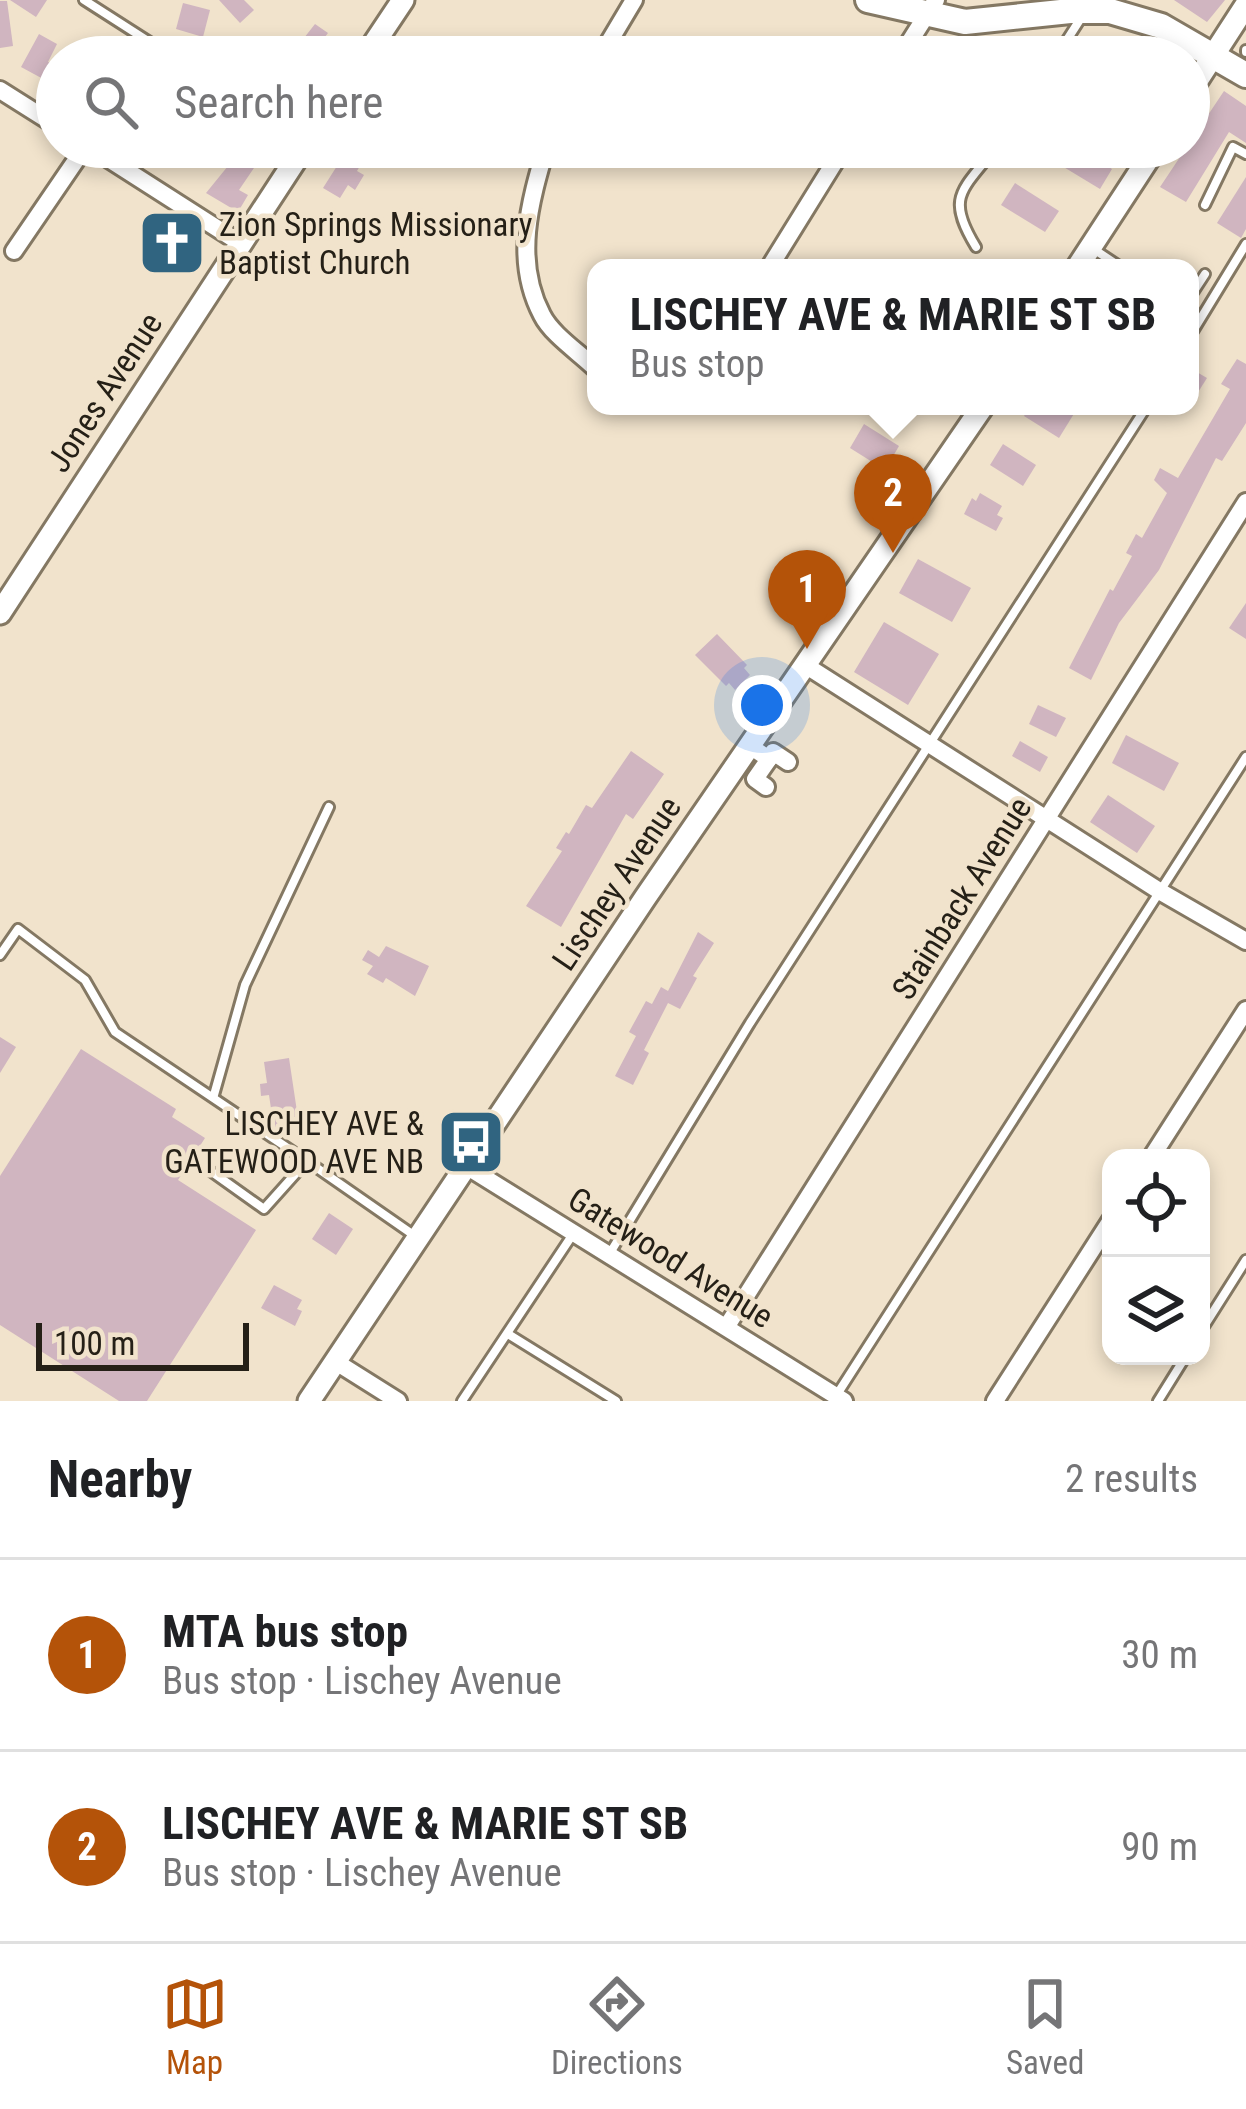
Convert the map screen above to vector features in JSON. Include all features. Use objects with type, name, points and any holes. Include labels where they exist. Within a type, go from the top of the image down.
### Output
[{"type":"main road","points":[[868,0],[931,8],[965,22],[1092,7],[1179,36]]},
{"type":"main road","points":[[1210,52],[1246,75]]},
{"type":"street","points":[[379,36],[403,0]]},
{"type":"street","points":[[613,36],[634,0]]},
{"type":"street","points":[[1210,59],[1246,6]]},
{"type":"street","points":[[913,36],[931,8]]},
{"type":"street","points":[[0,90],[36,113]]},
{"type":"street","points":[[14,251],[73,168]]},
{"type":"street","points":[[122,168],[240,242]]},
{"type":"street","name":"Jones Avenue","points":[[0,613],[290,168]]},
{"type":"street","points":[[540,168],[528,209],[526,262],[542,318],[587,360]]},
{"type":"street","points":[[775,259],[831,168]]},
{"type":"street","points":[[1084,259],[1119,190],[1143,169]]},
{"type":"street","name":"Lischey Avenue","points":[[309,1401],[466,1166],[769,766],[805,665],[977,415]]},
{"type":"street","name":"Stainback Avenue","points":[[727,1326],[1246,502]]},
{"type":"street","points":[[805,665],[1246,941]]},
{"type":"street","points":[[1157,1149],[1246,1010]]},
{"type":"street","name":"Gatewood Avenue","points":[[466,1166],[840,1398]]},
{"type":"street","points":[[995,1401],[1102,1234]]},
{"type":"street","points":[[335,1361],[398,1401]]},
{"type":"lane","points":[[84,0],[140,36]]},
{"type":"lane","points":[[1071,36],[1092,7]]},
{"type":"lane","points":[[1205,205],[1233,147],[1246,154]]},
{"type":"lane","points":[[976,247],[958,215],[959,197],[980,168]]},
{"type":"lane","points":[[1199,321],[1246,244]]},
{"type":"lane","points":[[1091,247],[1109,259]]},
{"type":"lane","points":[[1199,283],[1205,274]]},
{"type":"lane","points":[[609,1255],[750,1023],[1141,415]]},
{"type":"lane","points":[[840,1398],[1246,757]]},
{"type":"lane","points":[[214,1095],[244,985],[329,807]]},
{"type":"lane","points":[[0,955],[18,929],[86,980],[115,1032],[214,1095],[417,1238]]},
{"type":"lane","points":[[212,1172],[265,1209],[308,1161]]},
{"type":"lane","points":[[463,1401],[574,1233]]},
{"type":"lane","points":[[1210,1317],[1246,1260]]},
{"type":"lane","points":[[508,1334],[616,1401]]},
{"type":"lane","points":[[1158,1401],[1180,1365]]},
{"type":"building","points":[[10,0],[47,0],[36,17]]},
{"type":"building","points":[[219,0],[244,0],[254,10],[240,23]]},
{"type":"building","points":[[1174,0],[1225,0],[1207,22]]},
{"type":"building","points":[[0,1],[7,1],[13,46],[0,48]]},
{"type":"building","points":[[183,3],[210,10],[203,36],[176,29]]},
{"type":"building","points":[[315,24],[328,33],[326,36],[306,36]]},
{"type":"building","points":[[36,40],[36,75],[21,67]]},
{"type":"building","points":[[1224,91],[1246,106],[1246,143],[1229,132],[1210,163],[1210,112]]},
{"type":"building","points":[[226,168],[254,168],[239,190],[248,195],[238,212],[206,193]]},
{"type":"building","points":[[336,168],[359,168],[364,175],[355,190],[348,185],[340,198],[323,188]]},
{"type":"building","points":[[1065,168],[1110,168],[1100,189]]},
{"type":"building","points":[[1173,168],[1207,168],[1186,202],[1160,187]]},
{"type":"building","points":[[1246,177],[1246,229],[1241,238],[1217,223]]},
{"type":"building","points":[[1015,183],[1059,211],[1045,232],[1001,205]]},
{"type":"building","points":[[1237,359],[1246,364],[1246,423],[1222,461],[1216,458],[1159,570],[1119,623],[1091,680],[1069,668],[1132,556],[1126,553],[1136,534],[1142,538],[1167,493],[1154,480],[1160,468],[1178,478],[1230,389],[1221,384]]},
{"type":"building","points":[[1025,415],[1073,415],[1059,438]]},
{"type":"building","points":[[864,424],[899,446],[885,470],[850,448]]},
{"type":"building","points":[[1003,444],[1036,465],[1023,486],[990,465]]},
{"type":"building","points":[[980,493],[1002,506],[997,515],[1003,518],[996,531],[964,514]]},
{"type":"building","points":[[918,559],[971,588],[952,622],[899,593]]},
{"type":"building","points":[[1246,603],[1246,639],[1229,628]]},
{"type":"building","points":[[884,622],[939,654],[908,705],[854,672]]},
{"type":"building","points":[[717,634],[747,665],[744,668],[750,675],[735,690],[695,655]]},
{"type":"building","points":[[1038,705],[1066,718],[1056,737],[1029,724]]},
{"type":"building","points":[[1126,735],[1179,763],[1164,791],[1112,763]]},
{"type":"building","points":[[1020,741],[1048,757],[1040,772],[1012,756]]},
{"type":"building","points":[[631,751],[664,774],[633,819],[626,814],[561,927],[526,906],[562,851],[556,848],[566,832],[569,834],[586,805],[592,808]]},
{"type":"building","points":[[1108,795],[1155,826],[1137,853],[1090,822]]},
{"type":"building","points":[[698,932],[714,943],[680,1009],[668,1003],[644,1050],[649,1053],[633,1085],[615,1076],[636,1036],[629,1032],[646,1001],[652,1004],[661,987],[668,991]]},
{"type":"building","points":[[386,946],[429,966],[415,996],[386,978],[383,983],[367,974],[373,966],[362,960],[368,950],[379,957]]},
{"type":"building","points":[[0,1037],[16,1047],[0,1073]]},
{"type":"building","points":[[81,1049],[176,1109],[172,1117],[205,1138],[178,1180],[256,1230],[147,1401],[119,1401],[0,1325],[0,1176]]},
{"type":"building","points":[[289,1058],[299,1125],[274,1129],[269,1095],[261,1096],[260,1084],[267,1083],[264,1062]]},
{"type":"building","points":[[329,1213],[353,1229],[336,1255],[312,1239]]},
{"type":"building","points":[[274,1285],[302,1300],[295,1326],[261,1308]]},
{"type":"place","name":"Zion Springs Missionary Baptist Church","points":[[172,243]]},
{"type":"place","name":"LISCHEY AVE & MARIE ST SB","points":[[893,553]]},
{"type":"place","name":"MTA bus stop","points":[[807,649]]},
{"type":"place","name":"LISCHEY AVE & GATEWOOD AVE NB","points":[[471,1142]]}]
